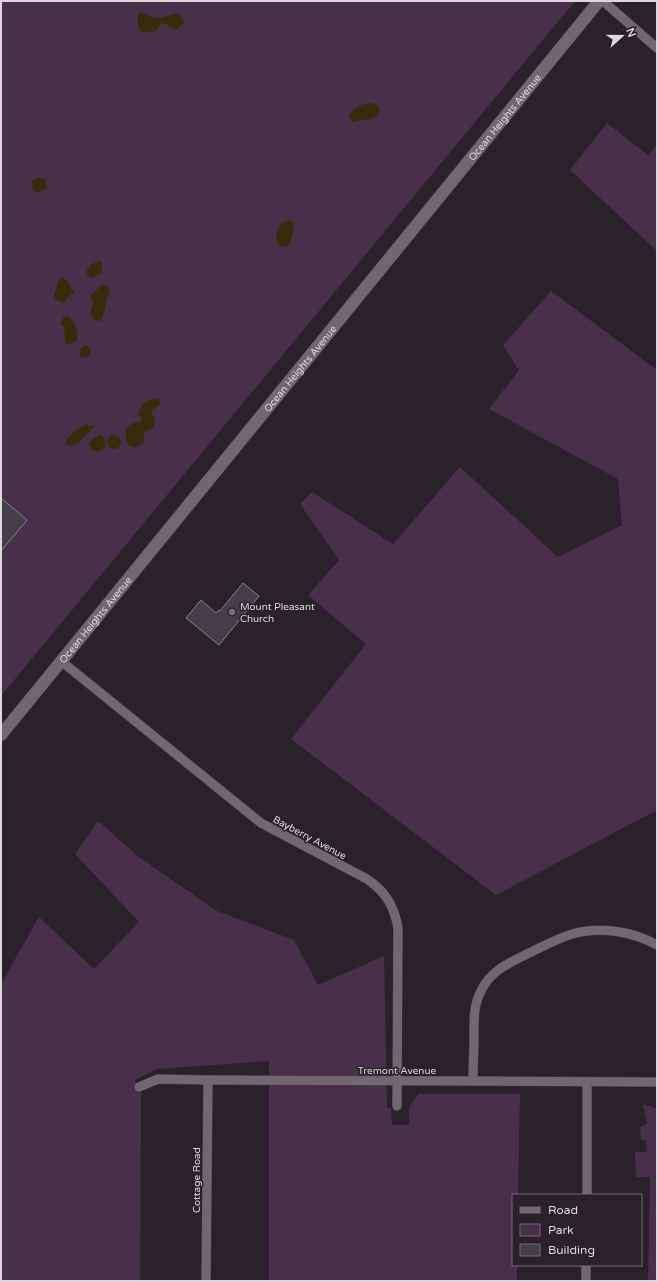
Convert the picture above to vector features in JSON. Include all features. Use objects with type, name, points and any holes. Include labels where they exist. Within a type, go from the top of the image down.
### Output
[{"type":"main road","name":"Ocean Heights Avenue","points":[[1,735],[599,1]]},
{"type":"street","points":[[603,1],[657,48]]},
{"type":"street","name":"Bayberry Avenue","points":[[61,661],[261,823],[367,879],[375,884],[385,895],[395,912],[398,928],[397,1106]]},
{"type":"street","points":[[473,1080],[474,1006],[484,985],[498,970],[549,943],[578,933],[597,930],[638,936],[657,945]]},
{"type":"street","name":"Tremont Avenue","points":[[138,1087],[158,1079],[657,1082]]},
{"type":"street","name":"Cottage Road","points":[[206,1281],[208,1080]]},
{"type":"street","points":[[587,1194],[588,1082]]},
{"type":"street","points":[[586,1266],[586,1281]]},
{"type":"green space","points":[[1,1],[575,1],[1,696]]},
{"type":"green space","points":[[607,123],[648,155],[657,145],[657,251],[570,170]]},
{"type":"green space","points":[[551,291],[657,370],[657,810],[496,895],[291,739],[366,644],[308,595],[339,560],[300,504],[312,492],[393,544],[460,467],[558,557],[622,525],[618,479],[489,409],[519,370],[503,345]]},
{"type":"green space","points":[[98,821],[139,857],[217,911],[294,940],[318,985],[384,956],[387,1108],[391,1109],[392,1125],[409,1125],[409,1108],[418,1094],[520,1094],[518,1194],[512,1194],[512,1266],[517,1266],[517,1281],[269,1281],[269,1061],[156,1069],[135,1080],[141,1094],[140,1281],[1,1281],[1,984],[39,917],[94,969],[139,922],[75,854]]},
{"type":"green space","points":[[643,1104],[657,1109],[657,1281],[648,1281],[650,1177],[636,1177],[635,1152],[647,1152],[646,1140],[641,1140],[640,1127],[647,1124]]},
{"type":"sand","points":[[141,12],[158,18],[177,13],[183,18],[184,23],[177,29],[173,29],[165,24],[160,24],[155,31],[143,33],[138,24],[138,17]]},
{"type":"sand","points":[[369,103],[378,106],[380,111],[379,114],[373,118],[352,122],[349,115],[358,107]]},
{"type":"sand","points":[[39,177],[45,180],[47,188],[37,193],[32,189],[31,182]]},
{"type":"sand","points":[[289,220],[294,224],[291,240],[289,245],[283,247],[277,244],[277,232],[282,224]]},
{"type":"sand","points":[[101,261],[102,264],[102,273],[93,278],[89,277],[87,270],[90,265]]},
{"type":"sand","points":[[62,278],[68,281],[72,290],[75,292],[74,294],[71,294],[63,303],[57,301],[54,296],[59,280]]},
{"type":"sand","points":[[103,284],[108,287],[110,293],[106,299],[102,319],[100,321],[93,319],[91,314],[94,302],[92,301],[91,295]]},
{"type":"sand","points":[[64,317],[69,317],[76,326],[76,342],[66,343],[64,335],[65,329],[61,324]]},
{"type":"sand","points":[[85,345],[90,347],[90,355],[83,358],[80,357],[80,349]]},
{"type":"sand","points":[[153,399],[158,400],[161,405],[152,410],[152,415],[155,420],[153,428],[144,432],[144,442],[141,445],[131,447],[126,440],[126,428],[142,419],[138,415],[141,406],[147,401]]},
{"type":"sand","points":[[86,425],[93,425],[94,427],[77,444],[70,446],[65,443],[77,429]]},
{"type":"sand","points":[[102,435],[106,441],[105,448],[99,451],[93,451],[89,443]]},
{"type":"sand","points":[[111,435],[117,435],[121,439],[121,445],[117,449],[111,449],[107,445],[107,439]]},
{"type":"building","points":[[1,498],[27,520],[1,551]]},
{"type":"building","points":[[243,583],[259,596],[219,645],[186,618],[201,600],[216,613],[219,610],[220,611]]},
{"type":"place","name":"Mount Pleasant Church","points":[[232,612]]}]
